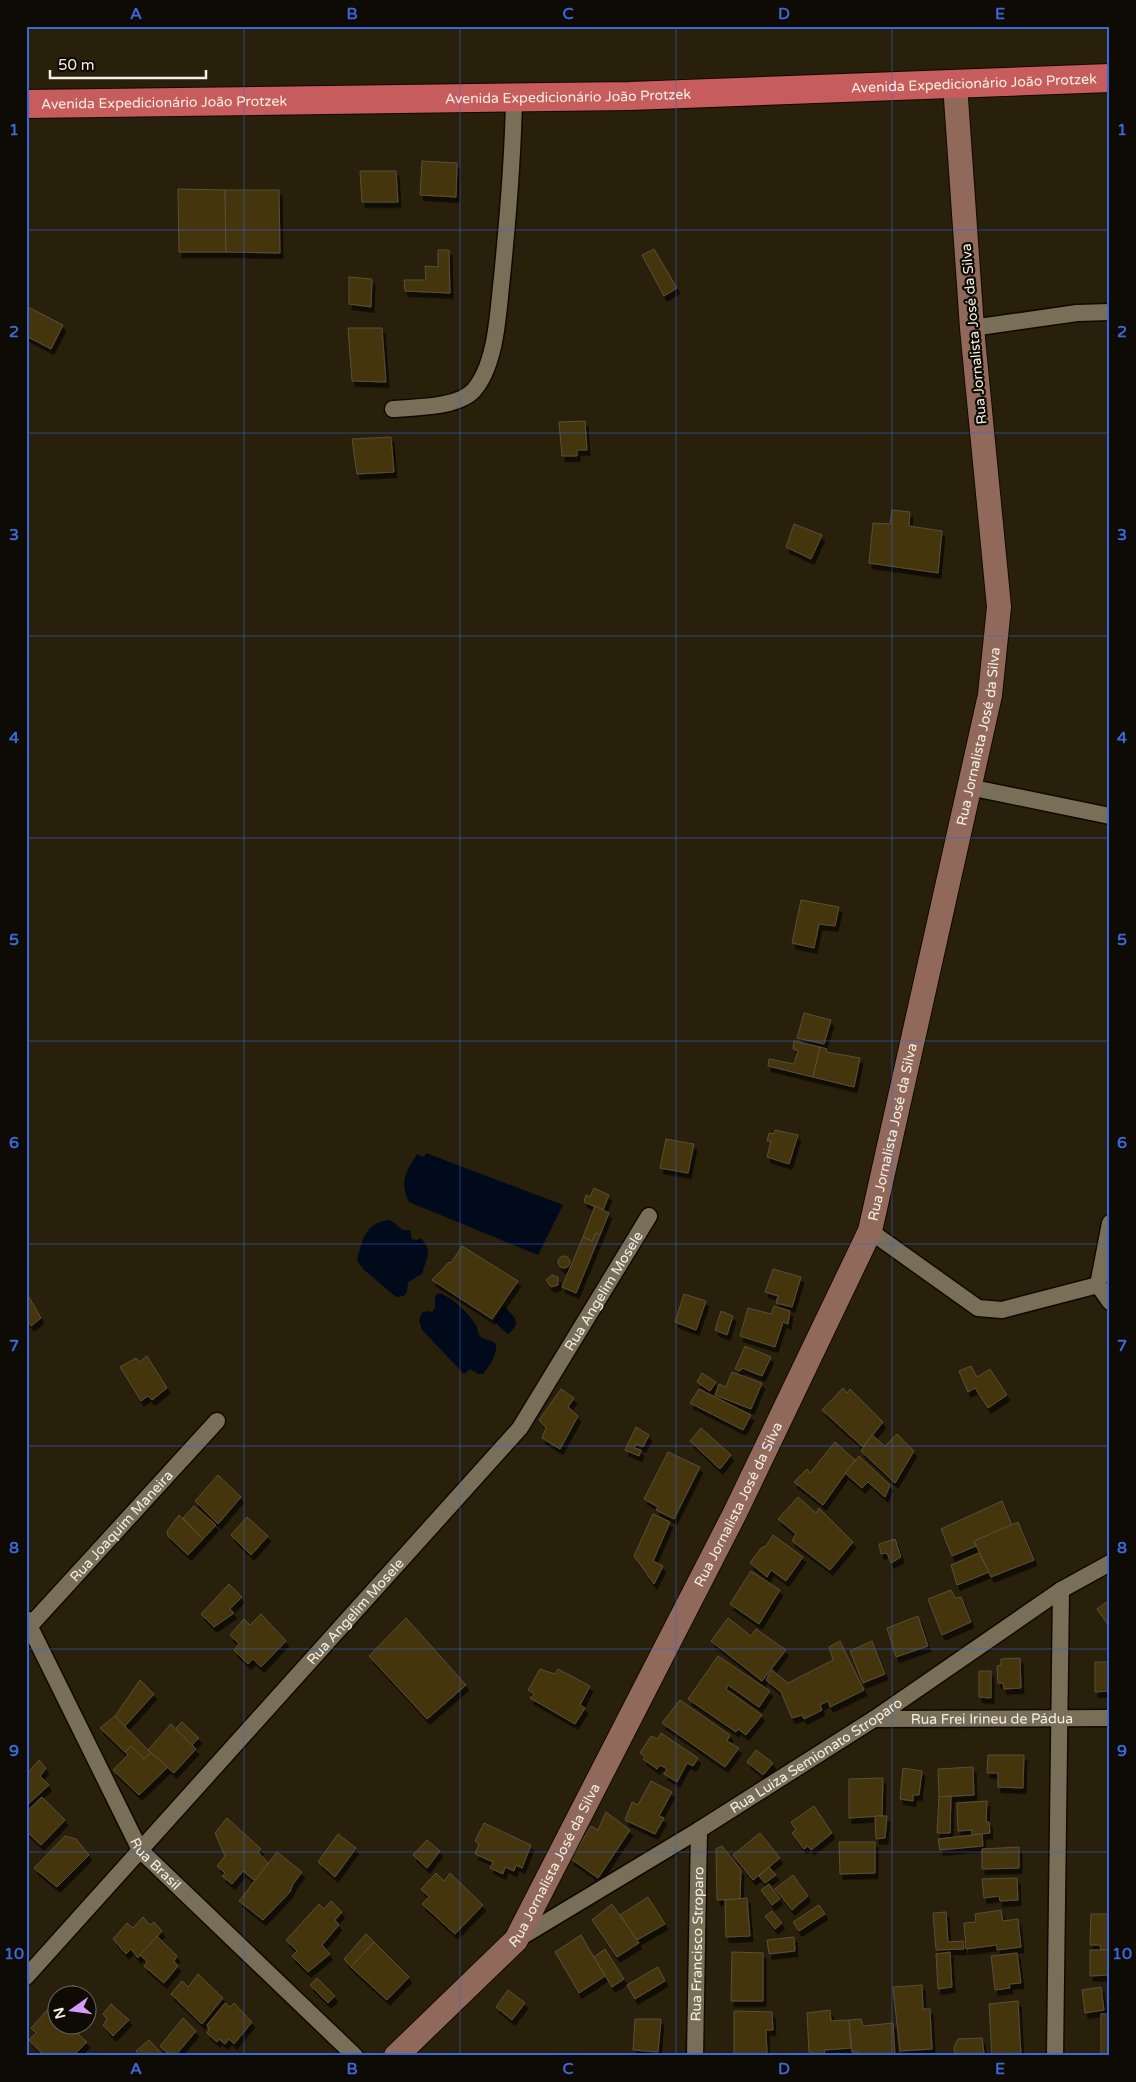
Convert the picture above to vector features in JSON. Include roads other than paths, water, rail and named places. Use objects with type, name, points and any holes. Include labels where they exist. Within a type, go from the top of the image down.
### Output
[{"type":"highway","name":"Avenida Expedicionário João Protzek","points":[[26,104],[630,96],[1110,78]]},
{"type":"main road","name":"Rua Jornalista José da Silva","points":[[396,2056],[516,1940],[735,1513],[870,1231],[990,695],[999,607],[972,328],[955,84]]},
{"type":"street","points":[[394,408],[433,406],[459,400],[473,391],[487,367],[495,336],[506,240],[513,154],[514,98]]},
{"type":"street","points":[[972,328],[1077,313],[1110,312]]},
{"type":"street","points":[[969,787],[1110,816]]},
{"type":"street","name":"Rua Angelim Mosele","points":[[26,1977],[520,1428],[648,1216]]},
{"type":"street","points":[[1110,1223],[1098,1285],[1110,1302]]},
{"type":"street","points":[[870,1231],[978,1308],[1002,1310],[1098,1285]]},
{"type":"street","name":"Rua Joaquim Maneira","points":[[28,1625],[217,1421]]},
{"type":"street","name":"Rua Luiza Semionato Stroparo","points":[[516,1940],[699,1830],[874,1718],[1061,1590],[1110,1563]]},
{"type":"street","points":[[1055,2056],[1061,1590]]},
{"type":"street","name":"Rua Brasil","points":[[28,1625],[140,1850],[355,2056]]},
{"type":"street","name":"Rua Frei Irineu de Pádua","points":[[874,1718],[1110,1718]]},
{"type":"street","name":"Rua Francisco Stroparo","points":[[695,2056],[699,1830]]},
{"type":"water","points":[[426,1153],[563,1205],[538,1255],[409,1202],[404,1188],[405,1177],[417,1154],[424,1157]]},
{"type":"water","points":[[390,1220],[403,1230],[410,1230],[412,1239],[417,1240],[420,1238],[428,1250],[422,1274],[408,1282],[407,1292],[404,1296],[396,1297],[363,1269],[357,1260],[363,1239],[370,1228],[382,1221]]},
{"type":"water","points":[[438,1293],[454,1302],[466,1312],[474,1322],[482,1338],[496,1344],[494,1356],[483,1374],[478,1374],[470,1369],[464,1374],[422,1330],[419,1320],[422,1313],[426,1311],[432,1312],[435,1308],[435,1297]]},
{"type":"water","points":[[505,1307],[515,1318],[516,1325],[507,1334],[494,1321],[502,1308]]}]
